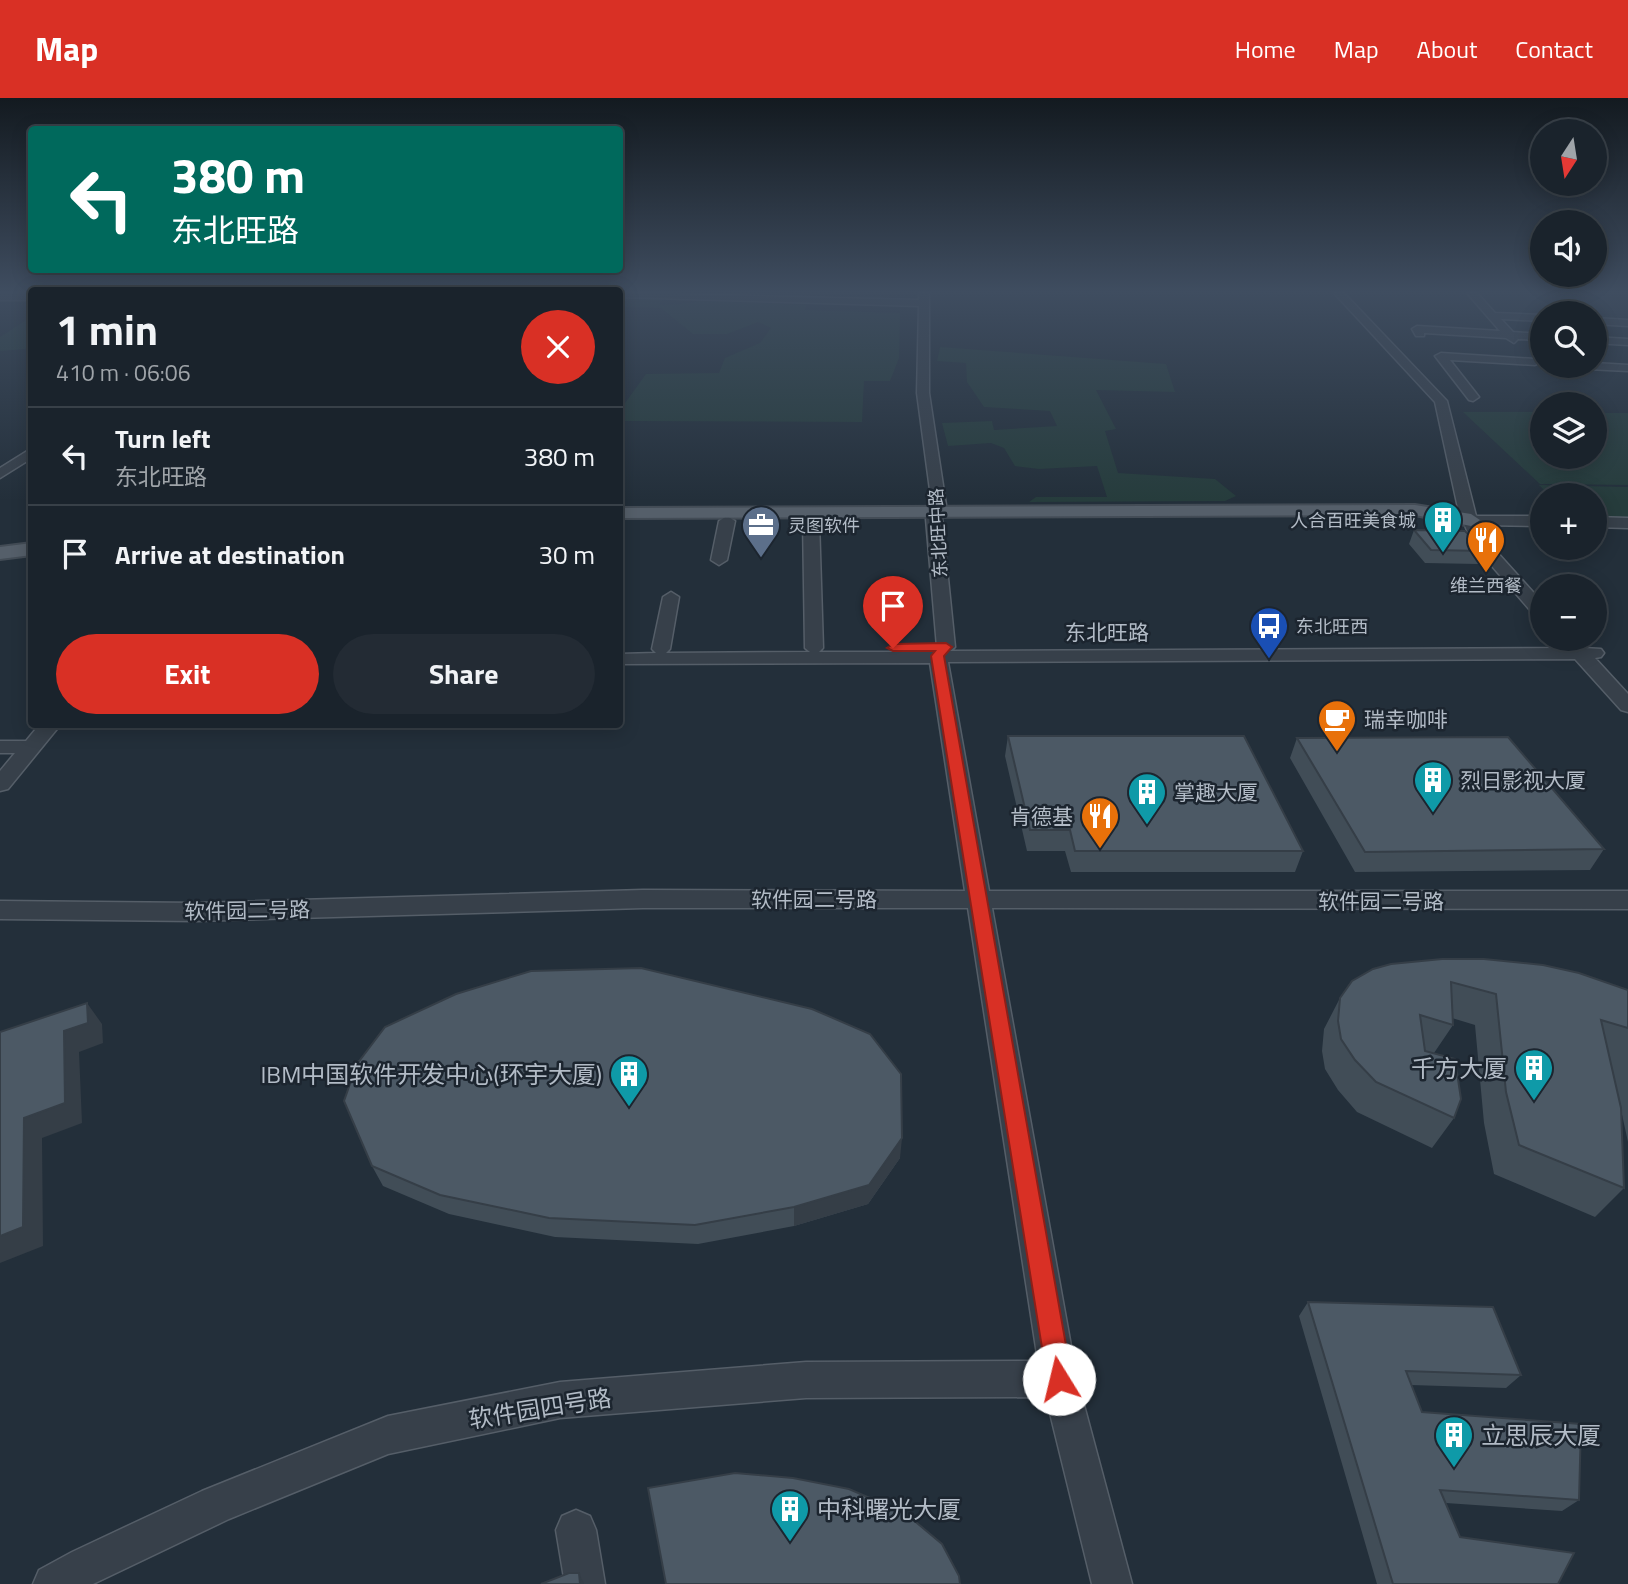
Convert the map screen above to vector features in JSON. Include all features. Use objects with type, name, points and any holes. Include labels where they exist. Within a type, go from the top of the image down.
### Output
[{"type":"main road","points":[[623,513],[936,515],[964,522],[1471,520]]},
{"type":"main road","points":[[623,521],[811,520],[936,515]]},
{"type":"main road","points":[[0,547],[28,546]]},
{"type":"main road","points":[[0,553],[28,547]]},
{"type":"street","name":"东北旺中路","points":[[923,362],[923,393],[939,505],[936,515],[942,651],[1059,1379]]},
{"type":"street","points":[[1404,362],[1441,401],[1447,435],[1480,543],[1530,599]]},
{"type":"street","points":[[1446,362],[1473,397]]},
{"type":"street","points":[[1607,367],[1628,368]]},
{"type":"street","points":[[0,474],[28,455]]},
{"type":"street","points":[[811,520],[814,648]]},
{"type":"street","points":[[1471,520],[1530,521]]},
{"type":"street","points":[[1471,520],[1530,583]]},
{"type":"street","points":[[719,560],[727,521]]},
{"type":"street","points":[[1607,522],[1628,523]]},
{"type":"street","points":[[661,649],[671,597]]},
{"type":"street","name":"东北旺路","points":[[623,659],[942,651],[1530,645]]},
{"type":"street","name":"东北旺路","points":[[623,649],[814,648],[942,651]]},
{"type":"street","points":[[1585,651],[1628,706]]},
{"type":"street","points":[[1587,651],[1628,687]]},
{"type":"street","points":[[0,784],[48,728]]},
{"type":"street","points":[[0,747],[32,747]]},
{"type":"street","name":"软件园二号路","points":[[0,910],[197,912],[643,899],[1628,900]]},
{"type":"street","points":[[1059,1379],[1112,1584]]},
{"type":"street","name":"软件园四号路","points":[[53,1584],[216,1505],[388,1435],[507,1410],[560,1400],[806,1380],[1059,1379]]},
{"type":"street","points":[[576,1530],[585,1584]]},
{"type":"green space","points":[[723,362],[897,362],[890,381],[864,381],[862,422],[623,421],[623,406],[646,374],[719,373]]},
{"type":"green space","points":[[957,362],[1166,364],[1175,392],[1096,390],[1116,429],[1105,431],[1118,473],[1215,479],[1236,496],[1225,501],[1029,502],[1036,497],[1107,497],[1097,466],[1039,469],[1015,466],[1004,448],[991,443],[948,446],[942,423],[992,421],[994,430],[1057,426],[1050,411],[984,407],[967,382],[966,363]]},
{"type":"green space","points":[[1463,412],[1530,412],[1530,469],[1607,469],[1607,413],[1628,413],[1628,485],[1539,483]]},
{"type":"green space","points":[[1607,487],[1628,487],[1628,519],[1607,518]]},
{"type":"building","points":[[1414,530],[1465,531],[1484,551],[1431,550]]},
{"type":"building","name":"掌趣大厦","points":[[1008,736],[1244,736],[1303,851],[1075,851],[1070,830],[1030,830]]},
{"type":"building","name":"烈日影视大厦","points":[[1508,737],[1604,849],[1365,852],[1297,738]]},
{"type":"building","points":[[1442,959],[1484,959],[1543,965],[1579,973],[1628,990],[1628,1028],[1601,1020],[1621,1108],[1624,1188],[1519,1145],[1506,1092],[1496,994],[1451,982],[1453,1025],[1420,1015],[1425,1051],[1455,1059],[1461,1099],[1454,1118],[1376,1082],[1355,1060],[1341,1039],[1338,1021],[1340,998],[1352,981],[1373,969],[1391,964]]},
{"type":"building","name":"IBM中国软件开发中心(环宇大厦)","points":[[641,968],[812,1009],[870,1034],[901,1074],[902,1138],[869,1185],[794,1207],[695,1225],[549,1218],[440,1195],[372,1166],[344,1101],[357,1064],[385,1027],[456,994],[531,971]]},
{"type":"building","points":[[87,1003],[88,1023],[64,1031],[65,1103],[24,1118],[23,1227],[0,1236],[0,1032]]},
{"type":"building","name":"立思辰大厦","points":[[1308,1302],[1493,1307],[1521,1375],[1406,1371],[1422,1412],[1581,1424],[1579,1500],[1440,1490],[1460,1537],[1574,1553],[1558,1584],[1393,1584]]},
{"type":"building","name":"中科曙光大厦","points":[[735,1473],[793,1478],[849,1489],[905,1513],[942,1544],[959,1576],[960,1584],[666,1584],[648,1488]]},
{"type":"building","points":[[569,1573],[579,1573],[580,1584],[541,1584]]},
{"type":"place","name":"人合百旺美食城","points":[[1443,554]]},
{"type":"place","name":"灵图软件","points":[[761,559]]},
{"type":"place","name":"维兰西餐","points":[[1486,574]]},
{"type":"place","name":"东北旺西","points":[[1269,660]]},
{"type":"place","name":"瑞幸咖啡","points":[[1337,753]]},
{"type":"place","name":"烈日影视大厦","points":[[1433,814]]},
{"type":"place","name":"掌趣大厦","points":[[1147,826]]},
{"type":"place","name":"肯德基","points":[[1100,850]]},
{"type":"place","name":"千方大厦","points":[[1534,1102]]},
{"type":"place","name":"IBM中国软件开发中心(环宇大厦)","points":[[629,1108]]},
{"type":"place","name":"立思辰大厦","points":[[1454,1469]]},
{"type":"place","name":"中科曙光大厦","points":[[790,1543]]},
{"type":"route","points":[[893,648],[946,647],[938,656],[1059,1379]]}]
